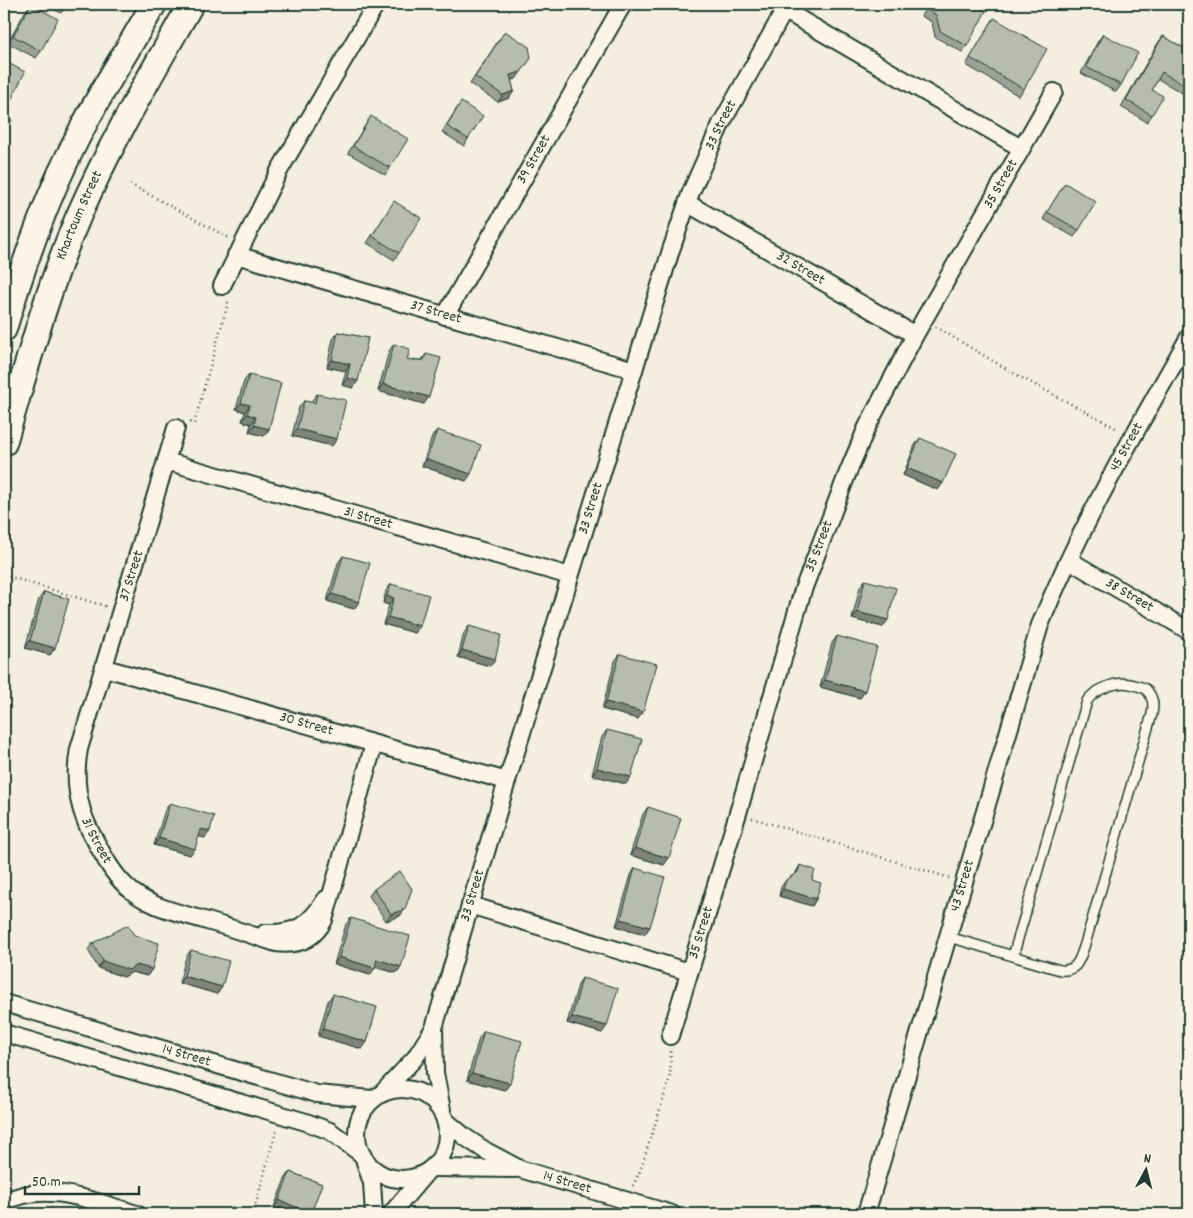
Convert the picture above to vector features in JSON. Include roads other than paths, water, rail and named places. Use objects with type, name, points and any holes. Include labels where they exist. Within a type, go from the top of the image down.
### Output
[{"type":"main road","points":[[4,329],[34,236],[66,160],[154,4]]},
{"type":"main road","name":"Khartoum Street","points":[[4,443],[51,288],[78,216],[114,140],[191,4]]},
{"type":"street","points":[[223,291],[239,250],[299,134],[376,4]]},
{"type":"street","name":"39 Street","points":[[445,316],[623,4]]},
{"type":"street","name":"35 Street","points":[[786,7],[1022,148]]},
{"type":"street","name":"33 Street","points":[[378,1096],[415,1058],[434,1028],[506,781],[686,203],[720,124],[786,7]]},
{"type":"street","name":"35 Street","points":[[670,1036],[738,814],[803,590],[867,427],[915,335],[1054,92]]},
{"type":"street","name":"32 Street","points":[[686,203],[915,335]]},
{"type":"street","name":"37 Street","points":[[239,250],[445,316],[634,370]]},
{"type":"street","name":"45 Street","points":[[1069,560],[1094,505],[1189,337]]},
{"type":"street","name":"37 Street","points":[[105,668],[166,460],[181,425]]},
{"type":"street","name":"31 Street","points":[[166,460],[570,576]]},
{"type":"street","name":"38 Street","points":[[1069,560],[1189,631]]},
{"type":"street","name":"43 Street","points":[[866,1214],[949,937],[1031,652],[1049,602],[1069,560]]},
{"type":"street","name":"31 Street","points":[[105,668],[77,760],[78,798],[86,826],[111,868],[135,894],[156,906],[243,932],[292,932],[313,917],[324,903],[333,886],[374,744]]},
{"type":"street","name":"30 Street","points":[[105,668],[506,781]]},
{"type":"street","name":"35 Street","points":[[470,905],[689,972]]},
{"type":"street","name":"14 Street","points":[[4,1003],[317,1094],[378,1096]]},
{"type":"street","name":"33 Street","points":[[434,1028],[435,1072],[444,1116]]},
{"type":"street","name":"14 Street","points":[[4,1033],[306,1122],[330,1131],[362,1156]]},
{"type":"street","points":[[374,1214],[372,1183],[369,1171],[356,1142],[358,1119],[364,1108],[378,1096],[396,1088],[410,1089],[423,1093],[434,1101],[444,1116],[448,1133],[446,1146],[441,1158],[391,1214]]},
{"type":"street","name":"14 Street","points":[[444,1116],[466,1137],[520,1169],[672,1214]]},
{"type":"street","points":[[362,1156],[374,1170],[385,1176],[399,1179],[412,1178],[429,1170]]},
{"type":"street","name":"14 Street","points":[[429,1170],[520,1169]]},
{"type":"street","points":[[4,1202],[22,1195],[55,1193],[76,1196],[137,1214]]},
{"type":"lane","points":[[949,937],[1013,956],[1064,971],[1072,969],[1079,962],[1154,706],[1146,689],[1128,683],[1103,688],[1090,696],[1084,709],[1013,956]]}]
